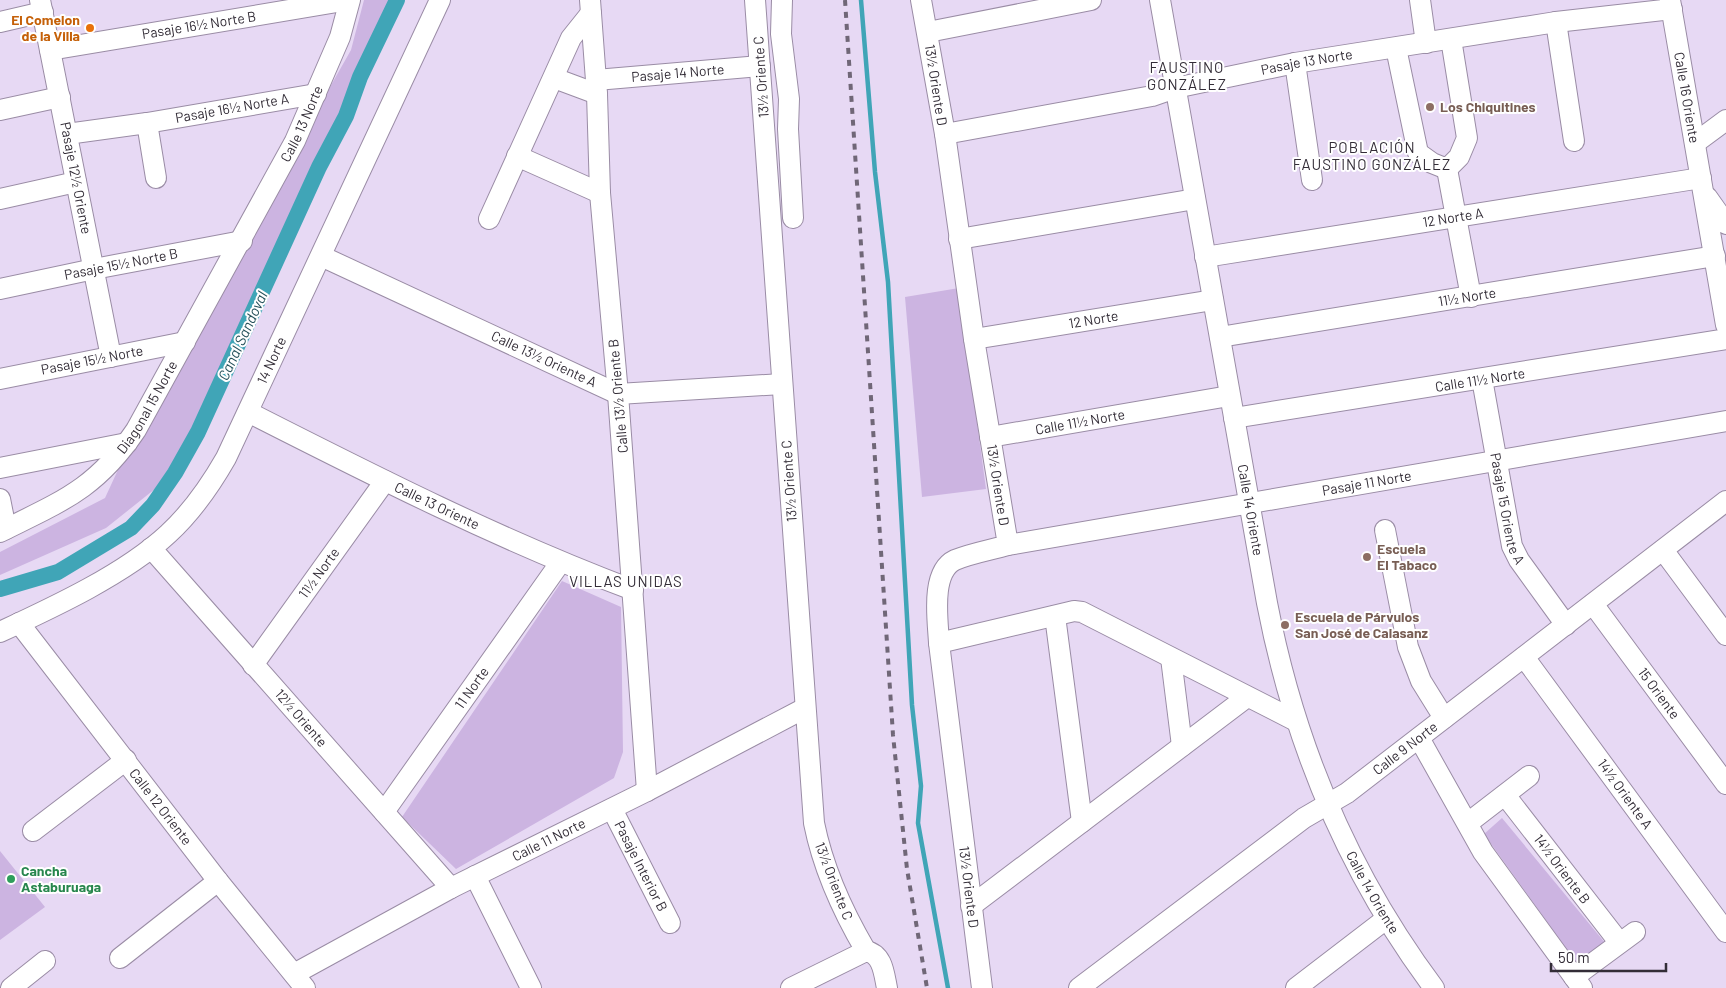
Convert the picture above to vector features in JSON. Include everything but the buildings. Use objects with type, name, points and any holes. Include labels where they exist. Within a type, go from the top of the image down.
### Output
[{"type":"street","name":"Pasaje 16½ Norte B","points":[[50,50],[350,0]]},
{"type":"street","name":"Calle 13 Norte","points":[[242,241],[296,141],[345,25],[350,0]]},
{"type":"street","name":"14 Norte","points":[[0,632],[96,582],[151,548],[184,518],[208,487],[226,458],[248,412],[440,0]]},
{"type":"street","name":"13½ Oriente C","points":[[755,0],[805,708],[817,839],[848,920],[870,952],[879,959],[887,988]]},
{"type":"street","points":[[782,0],[781,34],[789,99],[788,129],[793,218]]},
{"type":"street","name":"13½ Oriente D","points":[[921,0],[945,134],[974,339],[1008,545],[954,561],[947,567],[938,586],[939,643],[970,906],[982,988]]},
{"type":"street","points":[[928,32],[1091,0]]},
{"type":"street","name":"Calle 14 Oriente","points":[[1160,0],[1229,396],[1274,639],[1296,722],[1327,804],[1361,874],[1386,919],[1434,988]]},
{"type":"street","points":[[1420,0],[1426,43]]},
{"type":"street","name":"Pasaje 13 Norte","points":[[945,134],[1152,96],[1175,88],[1294,63],[1671,4]]},
{"type":"street","name":"Calle 16 Oriente","points":[[1671,4],[1726,326]]},
{"type":"street","name":"Pasaje 12½ Oriente","points":[[42,6],[111,357]]},
{"type":"street","points":[[0,22],[42,6]]},
{"type":"street","points":[[489,218],[571,38],[590,6]]},
{"type":"street","name":"Calle 13½ Oriente B","points":[[590,6],[596,87],[600,193],[618,394],[647,791]]},
{"type":"street","points":[[1556,22],[1574,140]]},
{"type":"street","points":[[1447,169],[1459,157],[1467,138],[1451,39]]},
{"type":"street","points":[[1396,48],[1418,153],[1432,164],[1447,169]]},
{"type":"street","points":[[1294,63],[1312,180]]},
{"type":"street","name":"Pasaje 14 Norte","points":[[596,87],[760,66]]},
{"type":"street","points":[[554,78],[596,87]]},
{"type":"street","name":"Pasaje 16½ Norte A","points":[[67,134],[147,123],[316,94]]},
{"type":"street","points":[[0,110],[60,97]]},
{"type":"street","points":[[1695,143],[1726,120]]},
{"type":"street","points":[[147,123],[156,178]]},
{"type":"street","points":[[517,156],[600,193]]},
{"type":"street","points":[[1447,169],[1457,216],[1470,297]]},
{"type":"street","points":[[0,199],[76,182]]},
{"type":"street","name":"Calle 16 Oriente","points":[[1703,186],[1726,224]]},
{"type":"street","name":"12 Norte A","points":[[1205,257],[1457,216],[1703,186]]},
{"type":"street","points":[[959,239],[1195,199]]},
{"type":"street","name":"Pasaje 15½ Norte B","points":[[0,289],[242,241]]},
{"type":"street","name":"Diagonal 15 Norte","points":[[3,530],[83,488],[109,466],[127,443],[242,241]]},
{"type":"street","name":"Calle 13½ Oriente A","points":[[320,256],[618,394],[782,384]]},
{"type":"street","name":"11½ Norte","points":[[1220,337],[1714,256]]},
{"type":"street","name":"12 Norte","points":[[974,339],[1213,300]]},
{"type":"street","name":"Calle 11½ Norte","points":[[1234,418],[1726,339]]},
{"type":"street","name":"Pasaje 15½ Norte","points":[[0,379],[185,342]]},
{"type":"street","name":"Pasaje 15 Oriente A","points":[[1482,379],[1512,546],[1519,560],[1566,625]]},
{"type":"street","name":"Calle 11½ Norte","points":[[990,437],[1229,396]]},
{"type":"street","name":"Calle 13 Oriente","points":[[248,412],[385,481],[560,562],[633,590]]},
{"type":"street","name":"Pasaje 11 Norte","points":[[1008,545],[1726,421]]},
{"type":"street","points":[[0,468],[127,443]]},
{"type":"street","name":"11½ Norte","points":[[254,665],[385,481]]},
{"type":"street","points":[[0,499],[3,530]]},
{"type":"street","name":"Calle 9 Norte","points":[[1079,988],[1304,818],[1346,793],[1726,501]]},
{"type":"street","points":[[1385,530],[1400,616],[1411,657],[1421,681],[1444,718]]},
{"type":"street","name":"12½ Oriente","points":[[151,548],[451,888]]},
{"type":"street","points":[[1663,550],[1726,635]]},
{"type":"street","name":"11 Norte","points":[[384,812],[560,562]]},
{"type":"street","name":"15 Oriente","points":[[1593,604],[1726,784]]},
{"type":"street","points":[[939,643],[1055,616],[1082,612],[1296,722]]},
{"type":"street","points":[[1055,616],[1082,822]]},
{"type":"street","name":"Calle 12 Oriente","points":[[19,623],[218,881],[300,981]]},
{"type":"street","name":"14½ Oriente A","points":[[1524,657],[1726,932]]},
{"type":"street","points":[[1171,658],[1182,746]]},
{"type":"street","points":[[970,906],[1247,697]]},
{"type":"street","name":"Calle 11 Norte","points":[[300,981],[451,888],[612,809],[805,708]]},
{"type":"street","points":[[1418,738],[1468,822],[1483,852],[1578,982]]},
{"type":"street","points":[[33,832],[126,760]]},
{"type":"street","points":[[1468,822],[1529,776]]},
{"type":"street","name":"14½ Oriente B","points":[[1505,795],[1627,937],[1578,982]]},
{"type":"street","name":"Pasaje Interior B","points":[[612,809],[670,924]]},
{"type":"street","points":[[475,876],[530,988]]},
{"type":"street","points":[[120,958],[218,881]]},
{"type":"street","points":[[1296,988],[1386,919]]},
{"type":"street","points":[[791,988],[870,952]]},
{"type":"street","points":[[10,988],[45,961]]},
{"type":"shaded area","points":[[364,0],[396,0],[175,473],[106,528],[0,575],[0,552],[105,498],[140,422],[351,50]]},
{"type":"shaded area","points":[[959,288],[986,489],[922,497],[905,297]]},
{"type":"shaded area","points":[[562,581],[621,607],[623,752],[614,778],[456,869],[402,817]]},
{"type":"shaded area","points":[[1502,818],[1606,944],[1578,965],[1484,834]]},
{"type":"shaded area","name":"Cancha Astaburuaga","points":[[0,851],[45,907],[0,940]]},
{"type":"waterway","name":"Canal Sandoval","points":[[0,589],[58,572],[131,528],[153,505],[175,473],[198,432],[319,167],[346,116],[360,77],[397,0]]},
{"type":"waterway","points":[[861,0],[875,172],[888,282],[912,705],[921,786],[918,823],[948,988]]},
{"type":"railway","points":[[845,0],[893,735],[907,869],[927,988]]},
{"type":"place","name":"El Comelon de la Villa","points":[[90,28]]},
{"type":"place","name":"Los Chiquitines","points":[[1430,107]]},
{"type":"place","name":"Escuela El Tabaco","points":[[1367,557]]},
{"type":"place","name":"Escuela de Párvulos San José de Calasanz","points":[[1285,625]]},
{"type":"place","name":"Cancha Astaburuaga","points":[[11,879]]},
{"type":"district","name":"FAUSTINO GONZÁLEZ","points":[[1187,76]]},
{"type":"district","name":"POBLACIÓN FAUSTINO GONZÁLEZ","points":[[1372,156]]},
{"type":"district","name":"VILLAS UNIDAS","points":[[626,582]]}]
